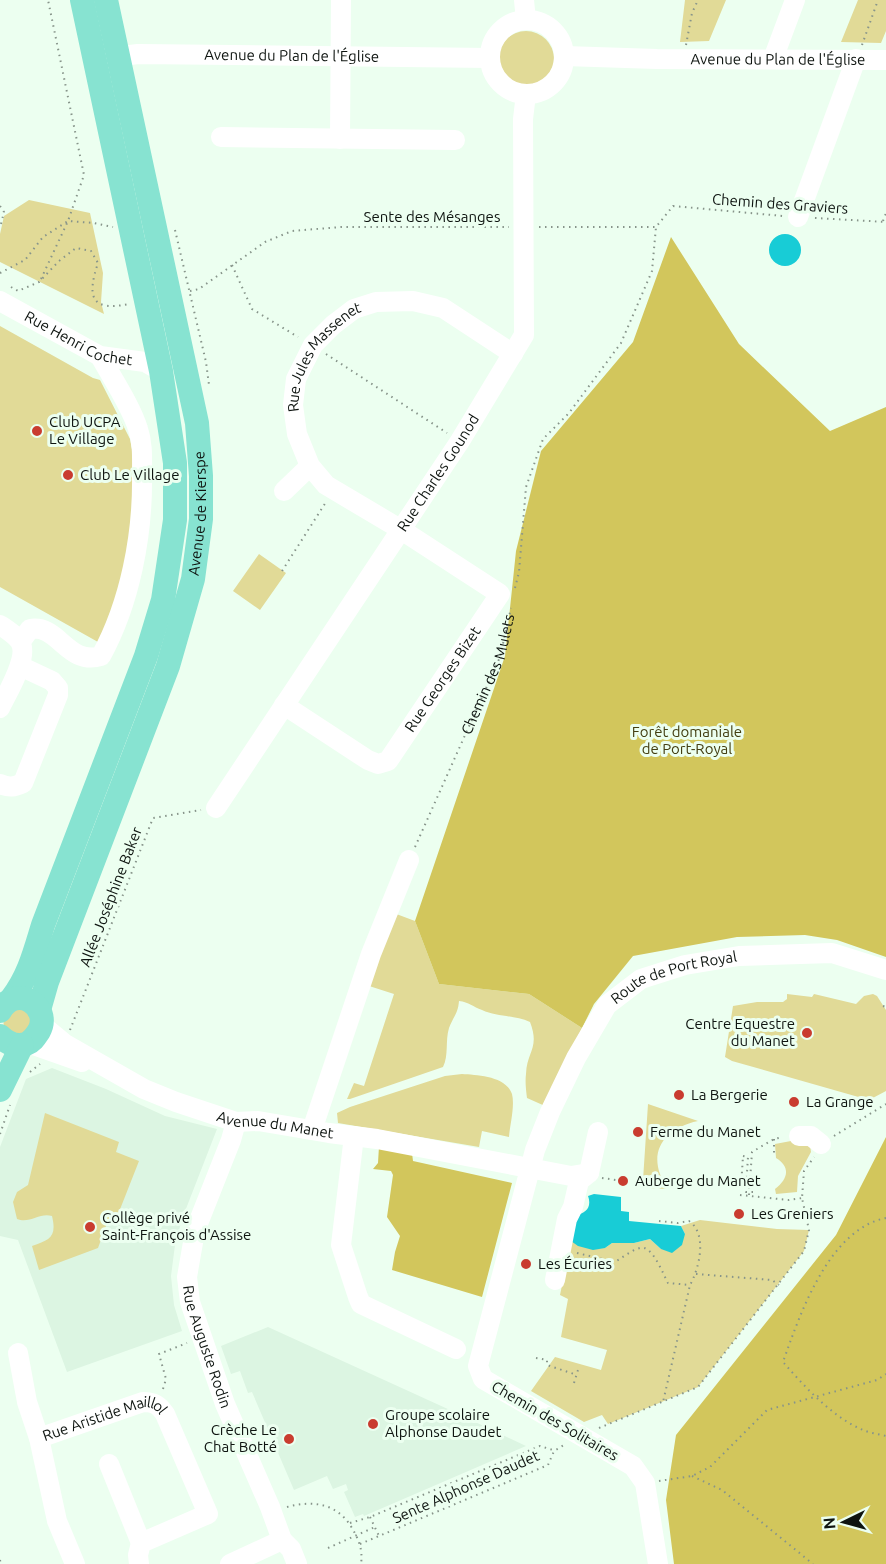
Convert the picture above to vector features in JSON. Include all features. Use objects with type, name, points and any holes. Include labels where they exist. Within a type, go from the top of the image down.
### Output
[{"type":"main road","name":"Avenue de Kierspe","points":[[4,1003],[22,985],[30,966],[146,656],[163,600],[175,520],[175,463],[161,371],[81,0]]},
{"type":"main road","name":"Avenue de Kierspe","points":[[0,1090],[19,1034],[47,982],[168,666],[193,579],[201,519],[197,423],[106,0]]},
{"type":"main road","points":[[4,1003],[28,999],[19,1034]]},
{"type":"street","points":[[340,139],[341,0]]},
{"type":"street","points":[[524,0],[526,20]]},
{"type":"street","points":[[773,59],[795,0]]},
{"type":"street","points":[[526,20],[548,27],[556,35],[564,56],[557,79],[538,93],[526,94],[515,93],[497,79],[490,58],[491,46],[496,36],[515,22],[526,20]]},
{"type":"street","name":"Avenue du Plan de l'Église","points":[[94,60],[118,55],[490,58]]},
{"type":"street","name":"Avenue du Plan de l'Église","points":[[564,56],[635,59],[886,60]]},
{"type":"street","points":[[798,217],[856,59]]},
{"type":"street","name":"Rue Charles Gounod","points":[[216,808],[460,441],[524,335],[523,119],[526,94]]},
{"type":"street","points":[[221,137],[455,140]]},
{"type":"street","name":"Rue Henri Cochet","points":[[2,293],[100,356],[145,362],[161,371]]},
{"type":"street","name":"Rue Jules Massenet","points":[[400,529],[326,485],[310,466],[297,435],[293,405],[296,379],[313,345],[333,325],[354,309],[376,302],[413,301],[443,308],[513,354]]},
{"type":"street","points":[[21,641],[30,629],[38,628],[46,631],[81,657],[91,659],[101,656],[126,594],[138,542],[142,496],[142,444],[138,427],[100,356]]},
{"type":"street","points":[[284,491],[310,466]]},
{"type":"street","name":"Rue Georges Bizet","points":[[284,705],[368,760],[378,764],[388,761],[500,594],[400,529]]},
{"type":"street","points":[[0,624],[21,641],[23,650],[20,666],[0,708]]},
{"type":"street","points":[[0,784],[15,787],[23,783],[58,695],[58,688],[52,681],[20,666]]},
{"type":"street","points":[[312,1130],[371,954],[409,860]]},
{"type":"street","name":"Route de Port Royal","points":[[530,1168],[550,1112],[576,1058],[607,1005],[641,979],[686,965],[739,956],[832,953],[886,970]]},
{"type":"street","points":[[19,1034],[72,1060],[102,1066]]},
{"type":"street","name":"Avenue du Manet","points":[[19,1034],[65,1044],[144,1089],[236,1122],[258,1121],[354,1136],[570,1176],[589,1173]]},
{"type":"street","name":"Rue Auguste Rodin","points":[[236,1122],[195,1232],[187,1277],[190,1302],[225,1404],[282,1540],[291,1549],[297,1564]]},
{"type":"street","points":[[555,1280],[567,1219],[573,1207],[579,1181],[589,1173],[598,1132]]},
{"type":"street","points":[[354,1136],[341,1245],[361,1304],[456,1349]]},
{"type":"street","points":[[799,1136],[811,1137],[822,1144]]},
{"type":"street","name":"Chemin des Solitaires","points":[[530,1168],[478,1366],[483,1379],[633,1467],[645,1483]]},
{"type":"street","points":[[18,1353],[27,1402],[39,1438]]},
{"type":"street","name":"Rue Aristide Maillol","points":[[75,1564],[57,1521],[39,1438],[143,1402],[152,1402],[159,1406],[165,1414],[208,1514],[141,1543]]},
{"type":"street","points":[[109,1464],[141,1543],[139,1564]]},
{"type":"street","points":[[645,1483],[658,1564]]},
{"type":"street","points":[[230,1564],[282,1540]]},
{"type":"path","points":[[39,282],[68,220],[84,175],[48,0]]},
{"type":"path","points":[[686,49],[686,38],[698,0]]},
{"type":"path","points":[[856,59],[878,0]]},
{"type":"path","points":[[0,206],[4,212],[0,228]]},
{"type":"path","name":"Chemin des Graviers","points":[[656,227],[673,206],[884,222]]},
{"type":"path","points":[[884,222],[886,213]]},
{"type":"path","points":[[0,273],[25,260],[43,237],[68,220],[118,229]]},
{"type":"path","name":"Sente des Mésanges","points":[[199,289],[265,242],[292,231],[341,227],[656,227]]},
{"type":"path","name":"Chemin des Mulets","points":[[514,593],[519,572],[526,486],[543,439],[569,413],[621,343],[652,272],[656,227]]},
{"type":"path","points":[[2,293],[18,291],[39,282],[59,261],[76,248],[91,251],[98,262],[92,279],[94,299],[98,304],[111,308]]},
{"type":"path","points":[[232,266],[252,309],[313,345],[460,441]]},
{"type":"path","points":[[282,571],[334,489]]},
{"type":"path","name":"Chemin des Mulets","points":[[409,860],[500,657],[512,604]]},
{"type":"path","name":"Allée Joséphine Baker","points":[[65,1044],[153,818],[216,808]]},
{"type":"path","points":[[608,1424],[698,1387],[804,1251],[809,1230],[802,1198],[804,1171],[822,1144],[886,1104]]},
{"type":"path","points":[[748,1187],[752,1152],[774,1139],[799,1136]]},
{"type":"path","points":[[774,1139],[774,1157]]},
{"type":"path","points":[[748,1187],[741,1187],[743,1156],[748,1156],[749,1194]]},
{"type":"path","points":[[742,1171],[747,1172]]},
{"type":"path","points":[[589,1173],[595,1178],[623,1180]]},
{"type":"path","points":[[740,1195],[749,1194],[789,1200],[802,1198]]},
{"type":"path","points":[[886,1218],[875,1220],[849,1236],[824,1270],[799,1317],[783,1362],[813,1397],[847,1423],[865,1431],[886,1436]]},
{"type":"path","points":[[659,1221],[678,1223],[689,1221],[694,1225],[700,1247],[696,1274],[690,1285],[663,1402]]},
{"type":"path","points":[[561,1249],[615,1262],[645,1247],[656,1259],[668,1283],[690,1285]]},
{"type":"path","points":[[696,1274],[772,1280],[779,1285]]},
{"type":"path","points":[[159,1406],[166,1379],[159,1354],[201,1337]]},
{"type":"path","points":[[536,1358],[547,1360],[547,1365],[577,1375]]},
{"type":"path","points":[[574,1383],[578,1370]]},
{"type":"path","points":[[645,1483],[692,1476],[710,1467],[767,1410],[877,1380],[886,1374]]},
{"type":"path","name":"Sente Alphonse Daudet","points":[[360,1544],[548,1465],[554,1451],[581,1436]]},
{"type":"path","name":"Sente Alphonse Daudet","points":[[350,1523],[370,1517],[540,1446],[554,1451]]},
{"type":"path","points":[[692,1476],[722,1490],[813,1564]]},
{"type":"path","points":[[270,1507],[317,1503],[334,1508],[347,1519],[356,1534],[362,1554],[361,1564]]},
{"type":"path","name":"Sente Alphonse Daudet","points":[[370,1517],[379,1536]]},
{"type":"path","name":"Sente Alphonse Daudet","points":[[328,1548],[375,1527]]},
{"type":"path","points":[[0,1560],[2,1564]]},
{"type":"shaded area","points":[[685,0],[726,0],[709,41],[680,42]]},
{"type":"shaded area","points":[[858,0],[886,0],[886,31],[881,43],[841,42]]},
{"type":"shaded area","points":[[526,31],[537,33],[546,39],[552,48],[554,59],[552,70],[546,79],[537,85],[526,87],[515,85],[506,79],[500,70],[498,59],[500,48],[506,39],[515,33]]},
{"type":"shaded area","points":[[29,200],[90,213],[103,273],[101,302],[104,314],[0,262],[0,234],[4,216]]},
{"type":"shaded area","name":"Club Le Village","points":[[0,326],[100,380],[130,439],[135,465],[131,538],[114,607],[98,642],[0,587]]},
{"type":"shaded area","points":[[259,554],[286,573],[260,610],[233,591]]},
{"type":"shaded area","points":[[391,912],[415,921],[439,984],[529,994],[582,1028],[545,1106],[527,1098],[527,1066],[534,1038],[530,1022],[488,1012],[459,1001],[449,1028],[443,1067],[347,1099],[354,1083],[364,1086],[394,994],[366,985]]},
{"type":"shaded area","name":"Centre Equestre du Manet","points":[[787,994],[812,997],[814,994],[856,1004],[864,996],[873,994],[877,996],[886,1010],[886,1091],[869,1100],[732,1061],[725,1057],[733,1006],[757,1002],[783,1002],[787,999]]},
{"type":"shaded area","points":[[13,1008],[28,1011],[33,1024],[20,1037],[4,1028],[4,1019]]},
{"type":"shaded area","name":"Collège privé Saint-François d'Assise","points":[[52,1068],[165,1116],[217,1129],[182,1219],[175,1245],[171,1276],[174,1305],[182,1331],[67,1372],[18,1240],[0,1236],[0,1147],[26,1079]]},
{"type":"shaded area","points":[[462,1074],[497,1080],[509,1088],[513,1104],[509,1137],[482,1131],[479,1147],[338,1123],[337,1113],[350,1107],[445,1076]]},
{"type":"shaded area","points":[[648,1104],[698,1121],[674,1130],[660,1146],[658,1166],[668,1189],[646,1188],[646,1180],[643,1180]]},
{"type":"shaded area","points":[[45,1113],[119,1142],[116,1152],[139,1161],[117,1217],[110,1215],[98,1248],[39,1270],[32,1246],[51,1237],[54,1229],[52,1216],[17,1219],[13,1202],[17,1192],[28,1185]]},
{"type":"shaded area","points":[[791,1141],[810,1145],[811,1152],[798,1176],[797,1192],[776,1194],[775,1189],[783,1181],[786,1169],[776,1158],[775,1144]]},
{"type":"shaded area","points":[[700,1220],[777,1229],[809,1230],[804,1251],[698,1387],[608,1424],[602,1415],[584,1422],[531,1391],[555,1357],[601,1370],[607,1350],[561,1337],[568,1299],[560,1295],[571,1241],[605,1248],[612,1243],[634,1243],[650,1239],[661,1249],[685,1234],[681,1226]]},
{"type":"shaded area","name":"Groupe scolaire Alphonse Daudet","points":[[268,1327],[526,1446],[364,1516],[363,1514],[355,1517],[344,1492],[348,1490],[346,1484],[333,1489],[327,1476],[294,1490],[252,1392],[248,1393],[240,1371],[231,1374],[221,1346]]},
{"type":"green space","name":"Forêt domaniale de Port-Royal","points":[[671,237],[739,344],[830,431],[886,407],[886,957],[837,940],[805,935],[737,937],[633,956],[594,1004],[582,1028],[529,994],[439,984],[415,921],[505,656],[516,551],[541,451],[633,342]]},
{"type":"green space","points":[[886,1137],[886,1564],[674,1564],[666,1500],[676,1435],[836,1235]]},
{"type":"green space","points":[[379,1146],[395,1148],[398,1153],[412,1153],[413,1161],[512,1183],[482,1297],[392,1270],[400,1236],[387,1217],[393,1175],[391,1171],[373,1169],[378,1163]]},
{"type":"water","points":[[785,234],[796,239],[801,250],[796,261],[785,266],[774,261],[769,250],[774,239]]},
{"type":"water","points":[[594,1194],[621,1197],[621,1211],[629,1212],[629,1221],[681,1226],[685,1234],[682,1245],[672,1253],[661,1249],[650,1239],[634,1243],[612,1243],[605,1248],[593,1250],[578,1246],[571,1241],[576,1215],[587,1209],[588,1196]]},
{"type":"place","name":"Club UCPA Le Village","points":[[37,431]]},
{"type":"place","name":"Club Le Village","points":[[68,475]]},
{"type":"place","name":"Centre Equestre du Manet","points":[[807,1033]]},
{"type":"place","name":"La Bergerie","points":[[679,1095]]},
{"type":"place","name":"La Grange","points":[[794,1102]]},
{"type":"place","name":"Ferme du Manet","points":[[638,1132]]},
{"type":"place","name":"Auberge du Manet","points":[[623,1181]]},
{"type":"place","name":"Les Greniers","points":[[739,1214]]},
{"type":"place","name":"Collège privé Saint-François d'Assise","points":[[90,1227]]},
{"type":"place","name":"Les Écuries","points":[[526,1264]]},
{"type":"place","name":"Groupe scolaire Alphonse Daudet","points":[[373,1424]]},
{"type":"place","name":"Crèche Le Chat Botté","points":[[289,1439]]}]
